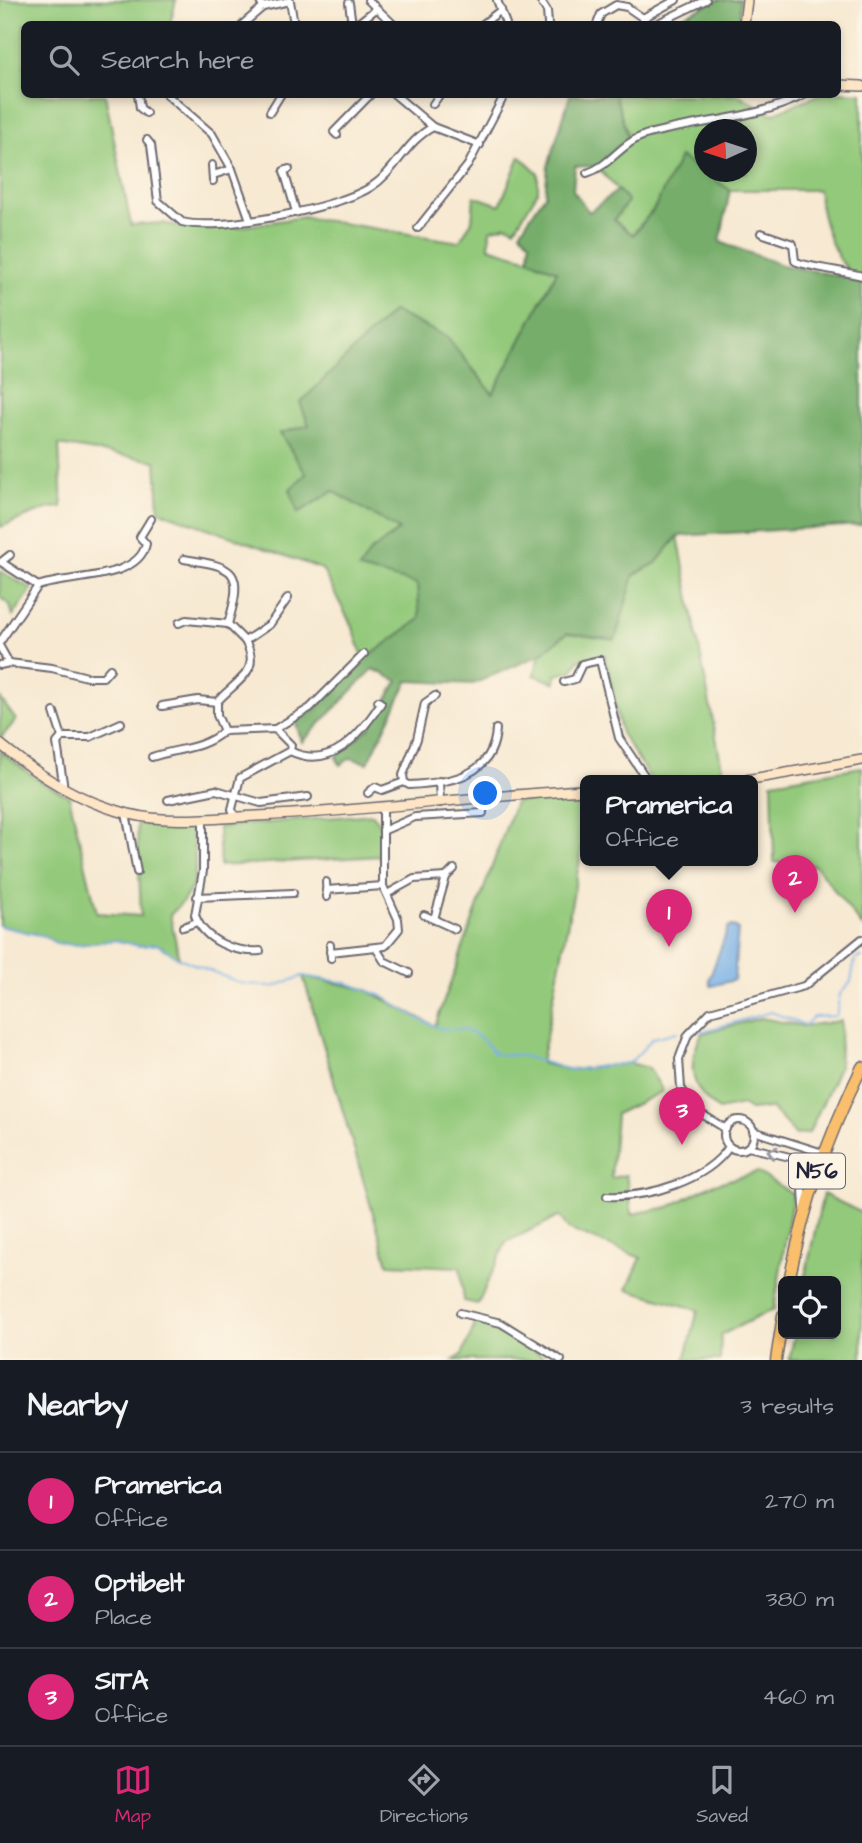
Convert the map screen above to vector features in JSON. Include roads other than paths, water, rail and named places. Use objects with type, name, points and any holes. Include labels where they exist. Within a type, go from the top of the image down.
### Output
[{"type":"main road","name":"N56","points":[[790,1276],[804,1207],[821,1158],[862,1067]]},
{"type":"main road","points":[[776,1360],[779,1339]]},
{"type":"street","points":[[246,21],[261,3],[291,0],[294,21]]},
{"type":"street","points":[[368,0],[390,21]]},
{"type":"street","points":[[497,0],[505,21]]},
{"type":"street","points":[[540,0],[547,11],[548,21]]},
{"type":"street","points":[[598,21],[601,14],[616,5],[626,7],[643,18],[676,0]]},
{"type":"street","points":[[661,21],[692,3],[706,0]]},
{"type":"street","points":[[744,21],[747,0]]},
{"type":"street","points":[[349,3],[354,21]]},
{"type":"street","points":[[359,21],[376,9]]},
{"type":"street","points":[[487,21],[500,10]]},
{"type":"street","points":[[841,85],[862,86]]},
{"type":"street","points":[[139,98],[140,108],[146,113]]},
{"type":"street","points":[[171,98],[212,134],[232,169],[250,220]]},
{"type":"street","points":[[270,112],[279,98]]},
{"type":"street","points":[[337,135],[334,132],[367,98]]},
{"type":"street","points":[[399,98],[433,127],[480,145]]},
{"type":"street","points":[[433,104],[437,98]]},
{"type":"street","points":[[418,228],[480,145],[503,98]]},
{"type":"street","points":[[587,173],[601,169],[624,146],[641,136],[704,121],[729,119],[794,98]]},
{"type":"street","points":[[147,140],[151,145],[158,201],[170,214],[187,224],[250,220],[296,212],[373,186],[419,135],[433,127]]},
{"type":"street","points":[[212,165],[213,178],[232,169]]},
{"type":"street","points":[[289,169],[284,171],[296,212]]},
{"type":"street","points":[[761,233],[793,244],[795,261],[799,265],[825,266],[862,275]]},
{"type":"street","points":[[10,555],[1,562],[38,586],[105,573],[136,562],[143,556],[146,544],[140,537],[151,519]]},
{"type":"street","points":[[184,559],[214,563],[229,570],[235,579],[236,589],[228,624]]},
{"type":"street","points":[[9,663],[0,645],[38,586]]},
{"type":"street","points":[[245,641],[270,624],[288,598]]},
{"type":"street","points":[[179,623],[186,620],[228,624],[245,641],[253,655],[252,667],[216,702]]},
{"type":"street","points":[[152,757],[197,748],[224,731],[275,729],[310,708],[364,654]]},
{"type":"street","points":[[564,682],[575,679],[582,664],[600,660],[619,738],[644,775]]},
{"type":"street","points":[[0,665],[9,663],[52,668],[87,677],[103,677],[110,669]]},
{"type":"street","points":[[404,782],[403,775],[420,729],[425,703],[435,696]]},
{"type":"street","points":[[162,706],[198,700],[216,702]]},
{"type":"street","points":[[235,817],[232,809],[237,785],[246,772],[290,751],[312,758],[325,758],[363,728],[381,704],[378,701]]},
{"type":"street","points":[[216,702],[217,715],[224,731]]},
{"type":"street","points":[[54,712],[62,737]]},
{"type":"street","points":[[62,737],[90,737],[121,723]]},
{"type":"street","points":[[275,729],[292,745],[290,751]]},
{"type":"street","points":[[368,793],[375,787],[382,790],[404,782],[409,785],[474,777],[494,748],[496,729]]},
{"type":"street","points":[[62,737],[57,743],[64,790]]},
{"type":"street","points":[[0,744],[64,790],[126,813],[153,818],[204,819],[383,808],[580,790]]},
{"type":"street","points":[[758,778],[862,760]]},
{"type":"street","points":[[439,781],[440,803]]},
{"type":"street","points":[[169,800],[216,790],[261,803],[308,797]]},
{"type":"street","points":[[385,830],[415,817],[483,813],[483,807]]},
{"type":"street","points":[[330,951],[376,948],[394,938],[398,929],[383,886],[383,808]]},
{"type":"street","points":[[126,813],[130,853],[136,872]]},
{"type":"street","points":[[204,819],[203,871],[197,898],[197,922],[223,946],[243,953],[260,951]]},
{"type":"street","points":[[433,919],[446,877],[454,869]]},
{"type":"street","points":[[387,894],[414,879],[446,877]]},
{"type":"street","points":[[326,890],[383,886]]},
{"type":"street","points":[[197,898],[293,893]]},
{"type":"street","points":[[424,915],[455,929]]},
{"type":"street","points":[[183,927],[197,922]]},
{"type":"street","points":[[726,1129],[695,1110],[681,1088],[679,1059],[688,1035],[710,1012],[804,986],[862,939]]},
{"type":"street","points":[[376,948],[384,961],[409,973]]},
{"type":"street","points":[[738,1121],[747,1124],[753,1131],[821,1158],[796,1160],[748,1147],[738,1150],[729,1147],[724,1139],[726,1129],[738,1121]]},
{"type":"street","points":[[748,1147],[753,1140],[753,1131]]},
{"type":"street","points":[[607,1196],[641,1194],[683,1180],[709,1167],[729,1147]]},
{"type":"street","points":[[796,1160],[802,1171],[804,1207]]},
{"type":"street","points":[[460,1312],[501,1323],[561,1360]]},
{"type":"water","points":[[732,926],[738,929],[734,980],[711,986],[709,980],[728,928]]},
{"type":"waterway","points":[[0,926],[44,936],[56,943],[77,945],[115,940],[140,946],[157,944],[179,958],[240,983],[273,987],[303,976],[347,983],[383,996],[417,1018],[442,1029],[463,1029],[480,1037],[495,1054],[519,1055],[571,1070],[630,1063],[653,1038],[677,1032]]},
{"type":"waterway","points":[[700,1032],[771,1012],[805,1025],[813,1017],[836,1016],[840,994],[851,982],[855,959],[862,957]]},
{"type":"place","name":"Optibelt","points":[[795,913]]},
{"type":"place","name":"Pramerica","points":[[669,947]]},
{"type":"place","name":"SITA","points":[[682,1145]]}]
